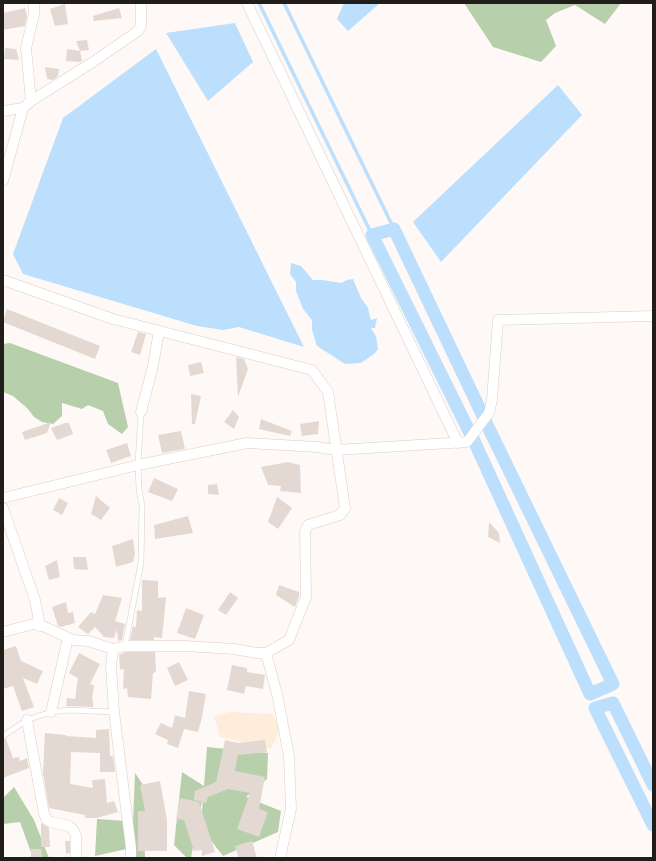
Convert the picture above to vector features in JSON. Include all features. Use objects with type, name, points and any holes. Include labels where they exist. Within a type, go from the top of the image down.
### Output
[{"type":"street","points":[[31,101],[26,48],[34,14],[34,3]]},
{"type":"street","points":[[3,111],[23,108],[31,101],[138,31],[142,26],[141,3]]},
{"type":"street","points":[[247,3],[462,442]]},
{"type":"street","points":[[3,181],[23,108]]},
{"type":"street","points":[[3,280],[113,319],[312,370],[328,392],[345,508],[340,515],[308,525],[305,531],[306,597],[289,640],[266,652],[193,647],[125,646],[113,649],[88,641],[73,640],[33,624],[3,632]]},
{"type":"street","points":[[3,498],[138,465],[247,443],[318,446],[336,450],[462,442],[488,417],[492,400],[498,320],[653,316]]},
{"type":"street","points":[[141,412],[153,366],[159,331]]},
{"type":"street","points":[[3,508],[35,600],[40,626]]},
{"type":"street","points":[[51,712],[68,638]]},
{"type":"street","points":[[113,649],[111,666],[114,712],[131,858]]},
{"type":"street","points":[[266,652],[277,694],[289,756],[291,809],[280,858]]},
{"type":"street","points":[[27,720],[44,814],[47,820],[69,826],[74,831],[76,836],[76,858]]},
{"type":"lane","points":[[125,646],[141,563],[142,506],[139,489],[138,465],[141,412]]},
{"type":"lane","points":[[3,736],[27,720],[51,712],[68,710],[114,712]]},
{"type":"shaded area","points":[[229,712],[273,714],[280,730],[271,749],[220,737],[214,716]]},
{"type":"green space","points":[[464,3],[621,3],[605,24],[575,5],[555,13],[546,20],[556,46],[541,62],[493,47]]},
{"type":"green space","points":[[10,343],[118,383],[128,427],[122,434],[108,424],[103,411],[88,405],[82,409],[62,403],[62,416],[53,424],[42,422],[34,417],[27,408],[13,396],[3,392],[3,344]]},
{"type":"green space","points":[[207,747],[268,753],[267,779],[246,797],[281,811],[278,832],[223,856],[201,828],[203,795],[191,858],[187,858],[174,845],[182,772],[204,786]]},
{"type":"green space","points":[[135,773],[150,795],[144,828],[145,858],[131,858],[131,848],[95,856],[97,819],[126,821],[132,847]]},
{"type":"green space","points":[[14,787],[34,820],[49,858],[33,858],[20,822],[3,824],[3,798]]},
{"type":"water","points":[[344,3],[380,3],[348,31],[337,19]]},
{"type":"water","points":[[235,23],[253,62],[208,101],[166,33]]},
{"type":"water","points":[[156,49],[304,347],[239,327],[223,330],[197,326],[23,274],[13,254],[63,118]]},
{"type":"water","points":[[558,85],[582,115],[441,262],[413,222]]},
{"type":"water","points":[[291,263],[301,266],[313,280],[341,283],[353,279],[361,298],[368,308],[371,320],[377,318],[375,328],[371,328],[376,336],[378,349],[374,354],[361,363],[345,364],[317,346],[312,330],[312,320],[303,309],[296,291],[296,282],[290,274]]},
{"type":"building","points":[[65,4],[68,24],[55,26],[50,9]]},
{"type":"building","points":[[25,8],[27,16],[25,26],[3,30],[3,13]]},
{"type":"building","points":[[119,8],[122,18],[94,21],[93,16]]},
{"type":"building","points":[[87,40],[89,50],[80,51],[76,41]]},
{"type":"building","points":[[5,48],[16,49],[19,60],[4,59]]},
{"type":"building","points":[[67,49],[80,51],[82,61],[66,61]]},
{"type":"building","points":[[45,67],[59,69],[58,76],[53,80],[47,79]]},
{"type":"building","points":[[7,309],[100,346],[95,359],[3,322]]},
{"type":"building","points":[[138,332],[146,334],[140,355],[131,352]]},
{"type":"building","points":[[236,357],[244,359],[248,369],[238,397]]},
{"type":"building","points":[[201,362],[204,373],[190,376],[188,365]]},
{"type":"building","points":[[191,394],[201,396],[195,424],[192,424]]},
{"type":"building","points":[[233,410],[239,417],[234,429],[224,422]]},
{"type":"building","points":[[261,419],[292,431],[290,436],[259,429]]},
{"type":"building","points":[[319,421],[318,434],[302,436],[300,424]]},
{"type":"building","points":[[51,422],[47,433],[25,440],[22,432]]},
{"type":"building","points":[[69,423],[73,434],[57,440],[51,428]]},
{"type":"building","points":[[181,431],[185,449],[162,453],[158,435]]},
{"type":"building","points":[[127,443],[131,456],[111,463],[106,450]]},
{"type":"building","points":[[288,462],[300,465],[301,493],[280,491],[281,486],[268,485],[261,467]]},
{"type":"building","points":[[154,478],[178,489],[172,501],[148,492]]},
{"type":"building","points":[[217,484],[219,495],[208,494],[208,485]]},
{"type":"building","points":[[96,496],[110,508],[101,520],[91,514]]},
{"type":"building","points":[[277,497],[292,508],[278,529],[268,522]]},
{"type":"building","points":[[59,498],[68,503],[62,515],[53,510]]},
{"type":"building","points":[[188,516],[193,533],[155,539],[154,525]]},
{"type":"building","points":[[489,522],[499,533],[500,543],[488,537]]},
{"type":"building","points":[[133,539],[135,553],[133,562],[116,567],[112,546]]},
{"type":"building","points":[[73,557],[86,557],[88,570],[74,569]]},
{"type":"building","points":[[57,560],[60,577],[49,580],[45,566]]},
{"type":"building","points":[[142,580],[158,581],[158,598],[166,597],[162,638],[154,637],[154,640],[130,640],[133,626],[136,627],[137,610],[142,611]]},
{"type":"building","points":[[279,585],[299,592],[295,607],[276,595]]},
{"type":"building","points":[[230,592],[238,598],[226,615],[218,610]]},
{"type":"building","points":[[103,595],[122,598],[115,621],[125,624],[122,640],[118,641],[117,630],[114,638],[104,637],[95,627],[88,634],[78,627],[91,612],[95,614]]},
{"type":"building","points":[[66,602],[68,613],[73,612],[75,623],[61,627],[58,626],[52,607]]},
{"type":"building","points":[[186,608],[204,615],[195,639],[177,633]]},
{"type":"building","points":[[16,646],[21,661],[43,671],[37,684],[23,678],[34,707],[22,711],[13,686],[3,689],[3,650]]},
{"type":"building","points":[[126,652],[155,652],[156,672],[153,673],[151,699],[128,697],[127,688],[123,689],[124,669],[120,670],[119,655]]},
{"type":"building","points":[[79,653],[100,664],[90,684],[94,685],[92,700],[93,707],[66,706],[67,698],[75,699],[78,678],[69,673]]},
{"type":"building","points":[[179,662],[188,680],[175,686],[167,668]]},
{"type":"building","points":[[232,665],[247,668],[247,672],[265,675],[263,689],[246,686],[244,694],[227,690]]},
{"type":"building","points":[[189,691],[206,694],[202,717],[198,732],[184,729],[178,748],[167,744],[168,740],[155,734],[161,723],[172,728],[175,715],[185,718]]},
{"type":"building","points":[[109,729],[110,756],[113,756],[115,772],[100,772],[100,753],[71,752],[70,784],[93,788],[92,780],[105,779],[107,803],[114,801],[118,812],[97,818],[85,818],[85,815],[49,808],[43,773],[45,733],[96,738],[96,730]]},
{"type":"building","points":[[6,739],[13,758],[19,757],[20,761],[27,758],[29,768],[3,778],[3,740]]},
{"type":"building","points":[[225,740],[238,743],[265,740],[267,752],[238,755],[235,771],[265,777],[259,809],[268,812],[259,837],[237,829],[250,793],[228,789],[208,797],[206,803],[194,800],[195,791],[216,782]]},
{"type":"building","points":[[160,781],[167,820],[167,851],[138,851],[138,811],[145,811],[140,785]]},
{"type":"building","points":[[180,798],[199,802],[215,852],[202,856],[202,850],[194,851],[184,820],[176,819]]},
{"type":"building","points":[[41,823],[49,828],[50,847],[41,847]]},
{"type":"building","points":[[65,841],[70,841],[70,853],[66,854]]},
{"type":"building","points":[[252,841],[257,858],[239,858],[235,846]]},
{"type":"building","points":[[31,849],[41,849],[42,858],[31,858]]},
{"type":"waterway","points":[[259,3],[372,235]]},
{"type":"waterway","points":[[284,3],[394,229]]},
{"type":"waterway","points":[[394,229],[492,435],[613,684],[590,694],[475,443],[372,235],[394,229]]},
{"type":"waterway","points":[[653,785],[613,703],[595,708],[653,825]]}]
